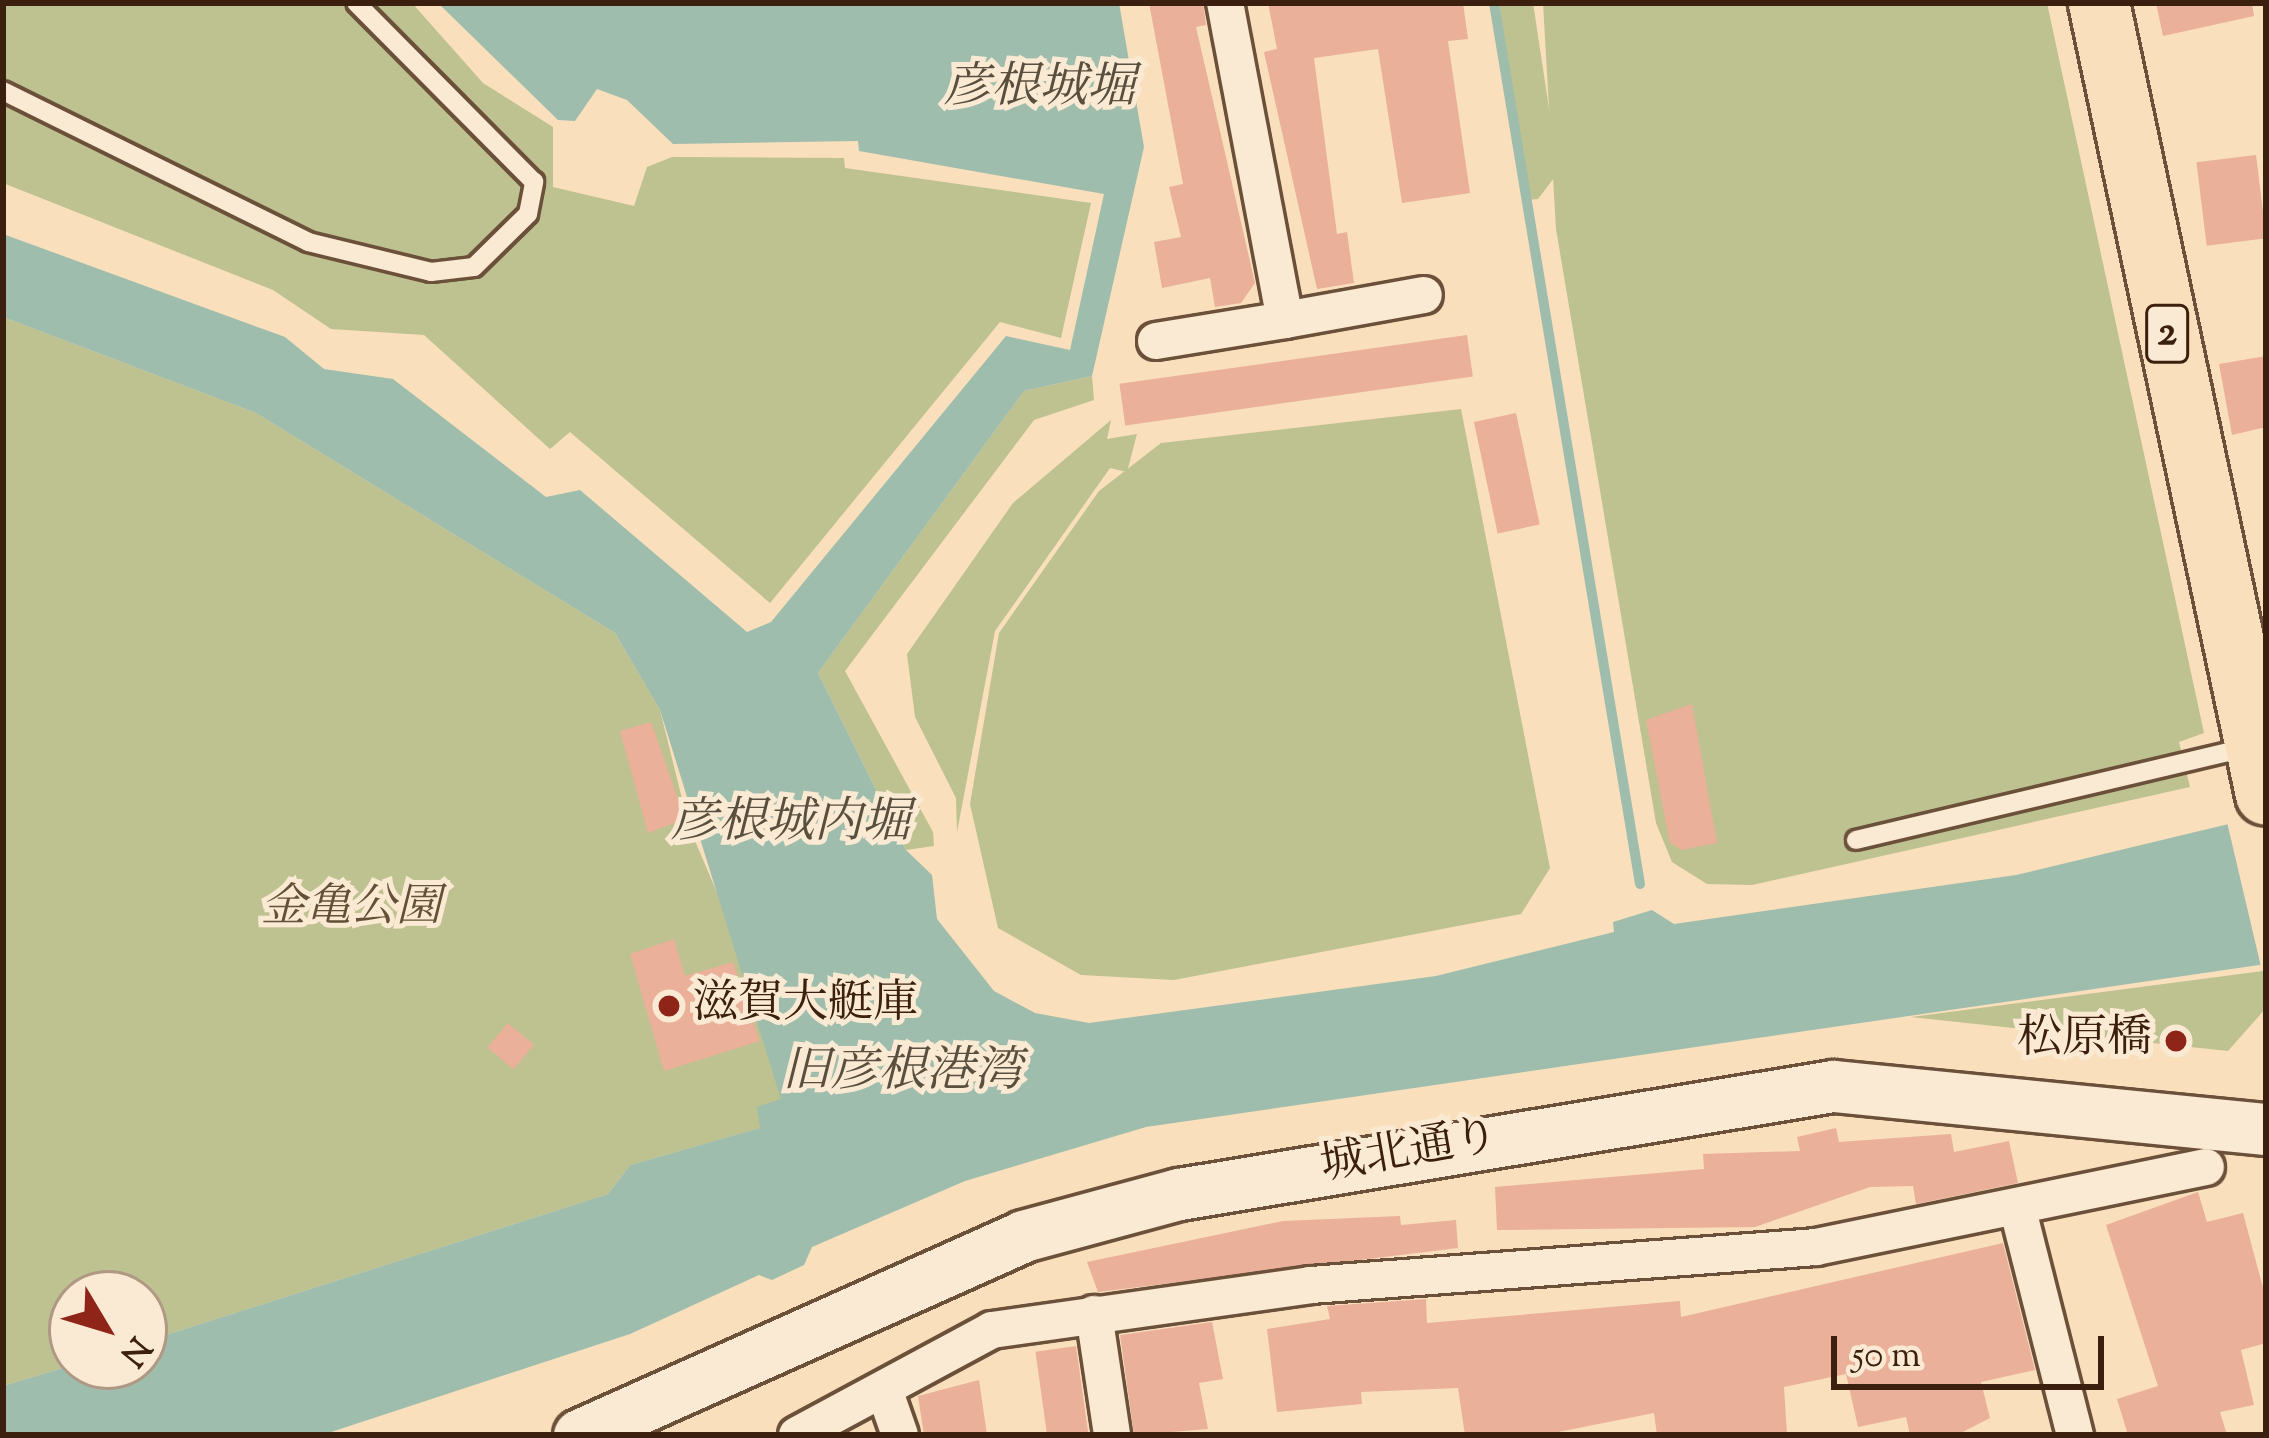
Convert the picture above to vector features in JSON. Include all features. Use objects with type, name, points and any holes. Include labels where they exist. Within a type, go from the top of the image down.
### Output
[{"type":"main road","name":"2","points":[[2099,3],[2251,661],[2262,778]]},
{"type":"main road","name":"城北通り","points":[[582,1432],[1023,1236],[1346,1164],[1833,1086],[2266,1129]]},
{"type":"street","points":[[1226,3],[1285,320]]},
{"type":"street","points":[[1156,341],[1285,320],[1407,292]]},
{"type":"street","points":[[797,1435],[886,1395],[992,1330],[1525,1264],[1816,1247],[2018,1210],[2206,1167]]},
{"type":"street","points":[[2018,1210],[2075,1435]]},
{"type":"street","points":[[1094,1314],[1112,1435]]},
{"type":"street","points":[[886,1395],[900,1435]]},
{"type":"lane","points":[[3,91],[308,242],[431,272],[474,267],[519,227],[534,182],[356,3]]},
{"type":"lane","points":[[1856,840],[2262,778]]},
{"type":"green space","points":[[3,3],[412,3],[483,83],[553,127],[553,187],[634,206],[647,167],[672,157],[844,158],[845,168],[1091,203],[1061,338],[1000,322],[770,603],[570,432],[550,449],[424,335],[331,329],[273,290],[3,183]]},
{"type":"green space","points":[[1499,3],[1533,3],[1554,141],[1554,178],[1538,199],[1527,200]]},
{"type":"green space","points":[[1543,3],[2047,3],[2204,733],[2179,742],[2190,787],[1752,885],[1707,884],[1672,862],[1656,823],[1556,229]]},
{"type":"green space","name":"金亀公園","points":[[3,317],[256,413],[615,633],[660,710],[689,827],[740,946],[782,1099],[761,1128],[630,1165],[608,1194],[168,1334],[168,1270],[48,1270],[48,1372],[3,1386]]},
{"type":"green space","points":[[1092,376],[1094,400],[1034,420],[845,671],[933,832],[934,846],[906,850],[818,673],[1024,391]]},
{"type":"green space","points":[[1461,409],[1550,868],[1521,914],[1174,980],[1081,975],[998,928],[970,804],[999,633],[1099,491],[1161,443]]},
{"type":"green space","points":[[1111,420],[1107,439],[1137,434],[1127,472],[1110,468],[995,631],[957,832],[956,798],[915,717],[907,654],[1013,503]]},
{"type":"green space","points":[[2263,971],[2266,1008],[2228,1051],[1911,1017]]},
{"type":"water","points":[[438,3],[1119,3],[1144,147],[1092,376],[1024,391],[818,673],[906,850],[932,875],[937,919],[994,991],[1035,1013],[1089,1023],[1436,976],[1614,932],[1613,922],[1652,910],[1674,924],[2016,875],[2266,815],[2266,964],[1146,1127],[965,1181],[812,1247],[804,1265],[772,1280],[759,1275],[630,1334],[322,1435],[3,1435],[3,1386],[48,1372],[48,1390],[168,1390],[168,1334],[608,1194],[630,1165],[760,1128],[757,1107],[781,1099],[660,710],[615,633],[256,413],[3,317],[3,234],[285,337],[324,369],[393,379],[546,497],[580,490],[747,632],[771,622],[1006,336],[1070,350],[1104,194],[859,151],[858,141],[673,144],[627,100],[597,89],[575,121],[558,120]]},
{"type":"pier","points":[[2266,809],[2266,970],[2262,971],[2226,818]]},
{"type":"building","points":[[1149,3],[1203,3],[1206,25],[1196,27],[1255,283],[1241,303],[1215,307],[1210,278],[1162,288],[1154,242],[1181,237],[1169,187],[1183,184]]},
{"type":"building","points":[[1268,3],[1463,3],[1468,39],[1448,41],[1470,193],[1402,203],[1378,49],[1314,58],[1337,234],[1347,232],[1354,283],[1317,289],[1264,52],[1277,49]]},
{"type":"building","points":[[2156,3],[2252,3],[2254,16],[2163,36]]},
{"type":"building","points":[[2256,155],[2266,238],[2207,246],[2196,162]]},
{"type":"building","points":[[1467,335],[1473,377],[1125,425],[1119,384]]},
{"type":"building","points":[[2266,356],[2266,427],[2232,435],[2219,364]]},
{"type":"building","points":[[1516,413],[1540,525],[1498,533],[1474,422]]},
{"type":"building","points":[[1692,704],[1717,843],[1682,850],[1670,843],[1646,720]]},
{"type":"building","points":[[651,722],[685,819],[648,833],[620,731]]},
{"type":"building","points":[[674,939],[685,976],[733,962],[760,1041],[664,1071],[630,954]]},
{"type":"building","points":[[508,1023],[534,1045],[513,1069],[487,1048]]},
{"type":"building","points":[[1836,1128],[1839,1142],[1951,1134],[1954,1152],[2009,1141],[2018,1183],[1916,1204],[1913,1186],[1870,1187],[1755,1227],[1497,1230],[1495,1187],[1704,1169],[1703,1154],[1800,1151],[1797,1137]]},
{"type":"building","points":[[2198,1192],[2207,1222],[2243,1213],[2266,1299],[2266,1343],[2241,1350],[2254,1405],[2220,1412],[2227,1435],[2128,1435],[2117,1399],[2158,1386],[2106,1225]]},
{"type":"building","points":[[1400,1216],[1401,1225],[1456,1220],[1458,1248],[1098,1292],[1087,1262],[1283,1221]]},
{"type":"building","points":[[2003,1243],[2035,1370],[1981,1382],[1990,1418],[1957,1435],[1910,1435],[1906,1417],[1858,1427],[1846,1374],[1784,1387],[1787,1435],[1657,1435],[1654,1413],[1543,1435],[1465,1435],[1458,1388],[1361,1392],[1362,1404],[1277,1412],[1267,1329],[1330,1319],[1327,1306],[1426,1299],[1427,1323],[1680,1301],[1681,1317]]},
{"type":"building","points":[[1212,1322],[1223,1379],[1199,1383],[1208,1429],[1134,1435],[1120,1335]]},
{"type":"building","points":[[1076,1346],[1089,1435],[1047,1435],[1035,1352]]},
{"type":"building","points":[[979,1380],[987,1435],[924,1435],[918,1396]]},
{"type":"waterway","points":[[1494,3],[1640,884]]},
{"type":"place","name":"滋賀大艇庫","points":[[669,1006]]},
{"type":"place","name":"松原橋","points":[[2176,1041]]},
{"type":"water label","name":"彦根城堀","points":[[1039,90]]},
{"type":"water label","name":"彦根城内堀","points":[[790,825]]},
{"type":"water label","name":"旧彦根港湾","points":[[902,1074]]}]
